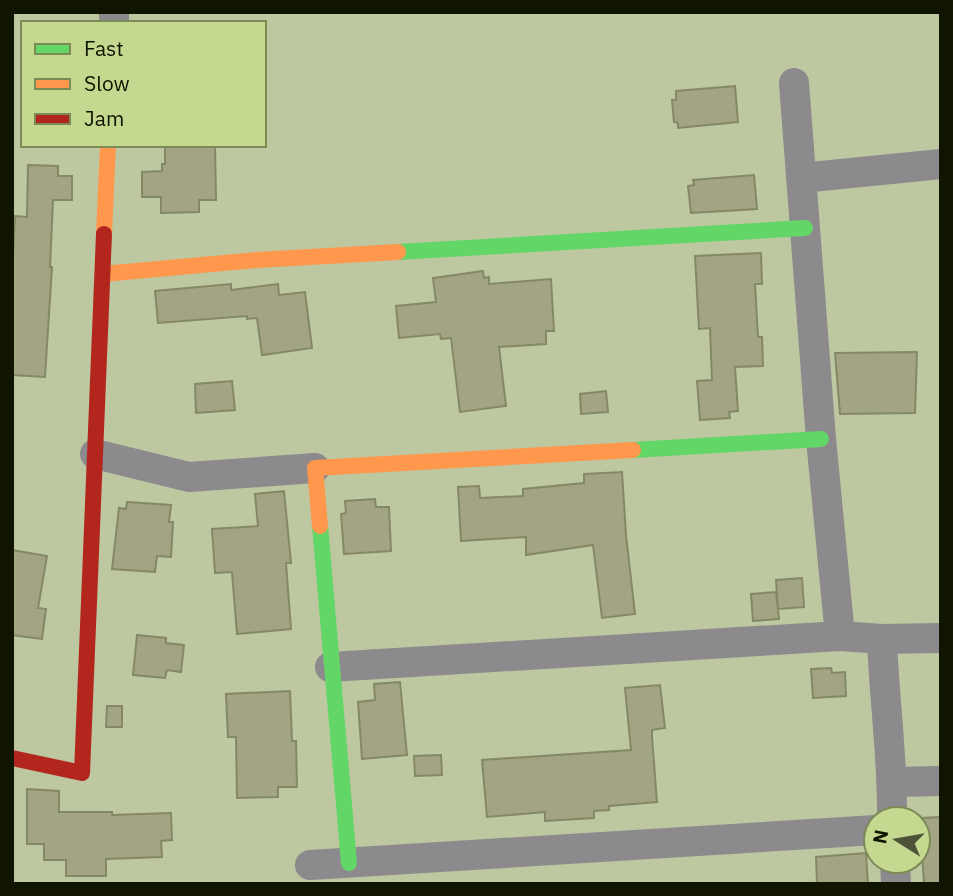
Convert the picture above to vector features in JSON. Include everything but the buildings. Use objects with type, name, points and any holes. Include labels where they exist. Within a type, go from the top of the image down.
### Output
[{"type":"street","points":[[794,83],[821,439],[840,636]]},
{"type":"street","points":[[12,758],[82,774],[108,147]]},
{"type":"street","points":[[801,178],[941,164]]},
{"type":"street","points":[[103,274],[257,260],[805,228]]},
{"type":"street","points":[[95,454],[189,477],[821,439]]},
{"type":"street","points":[[316,468],[349,863]]},
{"type":"street","points":[[331,667],[840,636],[882,639],[941,638]]},
{"type":"street","points":[[882,639],[892,805]]},
{"type":"street","points":[[893,782],[941,781]]},
{"type":"street","points":[[310,865],[862,831]]},
{"type":"traffic: fast","points":[[398,252],[805,228]]},
{"type":"traffic: fast","points":[[633,450],[821,439]]},
{"type":"traffic: fast","points":[[320,526],[349,863]]},
{"type":"traffic: slow","points":[[104,234],[108,147]]},
{"type":"traffic: slow","points":[[103,274],[257,260],[398,252]]},
{"type":"traffic: slow","points":[[320,526],[315,468],[633,450]]},
{"type":"traffic: jam","points":[[12,758],[82,773],[104,234]]}]
